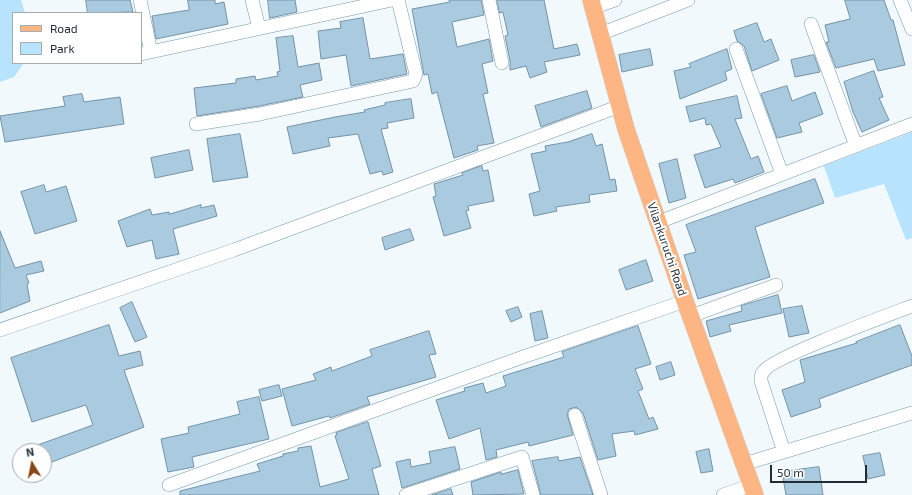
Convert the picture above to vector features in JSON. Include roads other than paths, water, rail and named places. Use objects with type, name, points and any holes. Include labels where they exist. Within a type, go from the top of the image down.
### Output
[{"type":"main road","name":"Vilankuruchi Road","points":[[592,4],[626,129],[688,309],[754,490]]},
{"type":"street","points":[[140,0],[141,12]]},
{"type":"street","points":[[252,0],[259,28]]},
{"type":"street","points":[[142,18],[146,53],[392,0]]},
{"type":"street","points":[[196,124],[260,114],[413,81],[416,74],[398,0]]},
{"type":"street","points":[[489,0],[502,63]]},
{"type":"street","points":[[592,4],[615,0]]},
{"type":"street","points":[[600,34],[688,0]]},
{"type":"street","points":[[900,0],[912,29]]},
{"type":"street","points":[[811,24],[856,146]]},
{"type":"street","points":[[736,49],[782,174]]},
{"type":"street","points":[[0,330],[234,250],[620,106]]},
{"type":"street","points":[[659,222],[912,124]]},
{"type":"street","points":[[169,485],[505,364],[688,309],[776,286]]},
{"type":"street","points":[[784,452],[761,381],[763,371],[770,364],[783,358],[853,328],[912,306]]},
{"type":"street","points":[[744,464],[912,413]]},
{"type":"street","points":[[575,415],[601,495]]},
{"type":"street","points":[[406,495],[522,457],[534,495]]},
{"type":"street","points":[[723,495],[754,490]]}]
